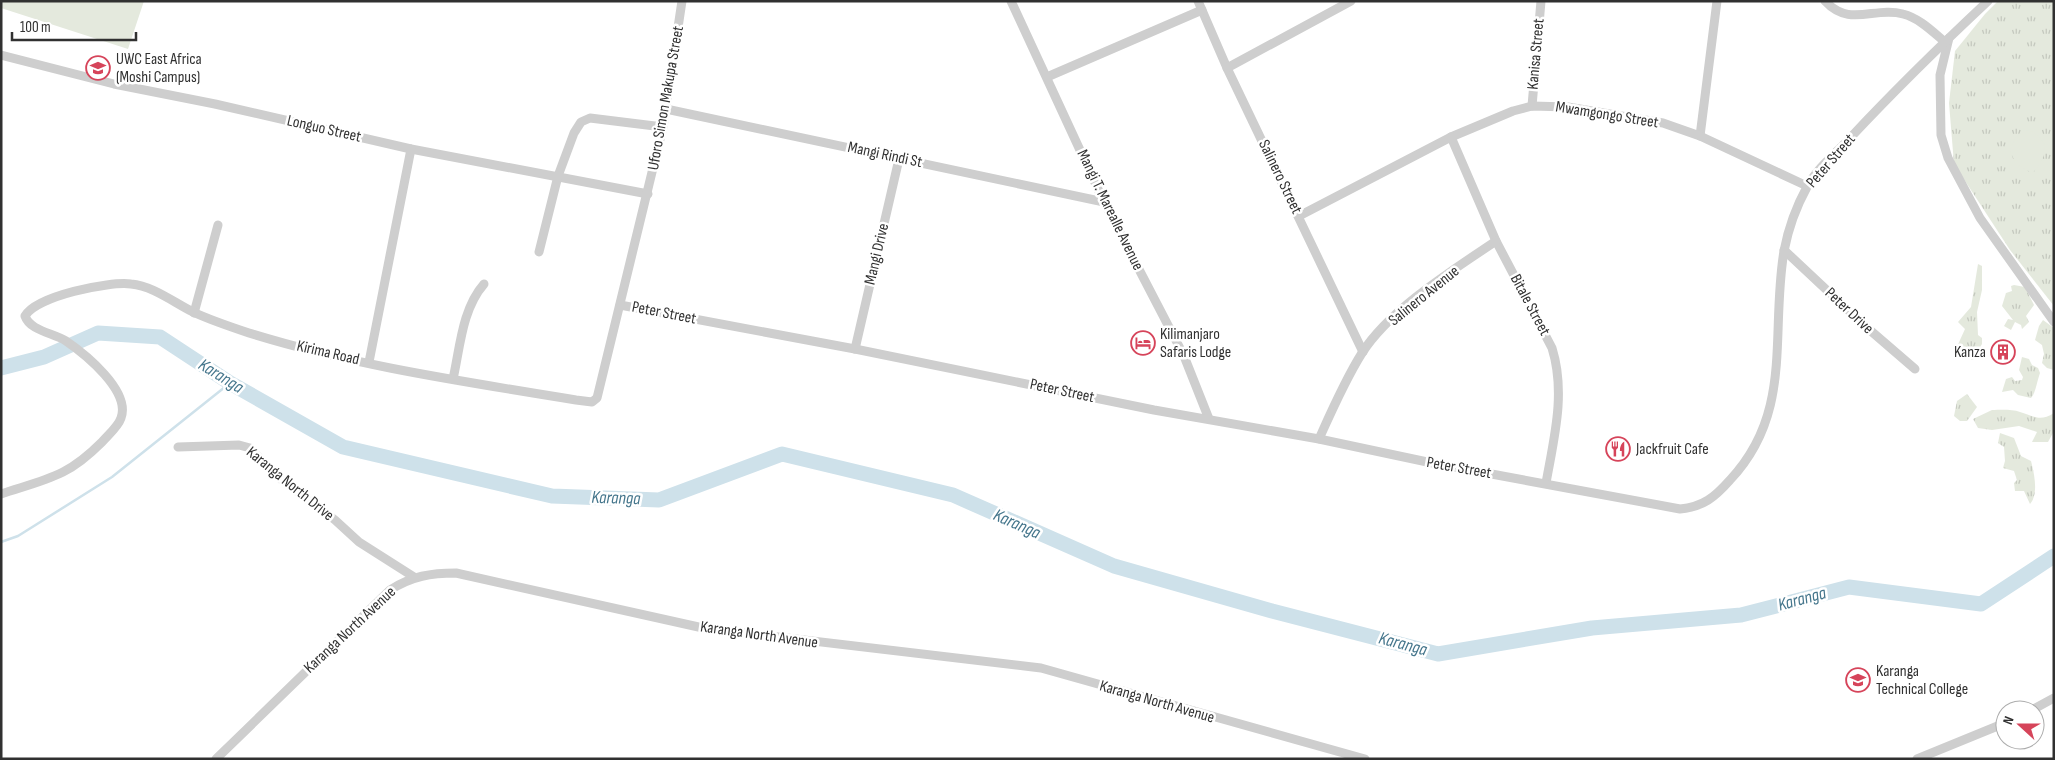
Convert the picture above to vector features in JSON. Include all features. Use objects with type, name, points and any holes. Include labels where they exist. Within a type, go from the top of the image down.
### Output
[{"type":"street","name":"Uforo Simon Makupa Street","points":[[620,305],[663,128],[682,1]]},
{"type":"street","name":"Mangi T. Marealle Avenue","points":[[1011,1],[1104,202],[1184,356],[1209,419]]},
{"type":"street","name":"Salinero Street","points":[[1198,1],[1227,68],[1363,352]]},
{"type":"street","points":[[1227,68],[1352,1]]},
{"type":"street","name":"Kanisa Street","points":[[1532,106],[1540,1]]},
{"type":"street","points":[[1700,136],[1718,1]]},
{"type":"street","points":[[1826,1],[1833,9],[1844,14],[1902,14],[1926,26],[1947,40],[1940,83],[1941,135],[1948,158],[1980,218],[2054,322]]},
{"type":"street","name":"Peter Street","points":[[620,305],[855,349],[1154,410],[1319,439],[1432,463],[1680,509],[1697,507],[1716,496],[1740,470],[1759,439],[1773,399],[1777,362],[1779,289],[1784,250],[1795,212],[1807,186],[1821,168],[1988,1]]},
{"type":"street","points":[[1047,77],[1202,10]]},
{"type":"street","name":"Longuo Street","points":[[1,56],[114,84],[215,104],[411,149],[648,194]]},
{"type":"street","name":"Mwamgongo Street","points":[[1299,216],[1450,137],[1513,111],[1532,106],[1568,107],[1620,114],[1663,124],[1700,136],[1807,186]]},
{"type":"street","name":"Mangi Rindi St","points":[[666,109],[1104,202]]},
{"type":"street","points":[[538,252],[558,176],[577,127],[590,118],[663,128]]},
{"type":"street","name":"Bitale Street","points":[[1450,137],[1496,242],[1543,329],[1558,366],[1559,402],[1546,483]]},
{"type":"street","points":[[369,362],[411,149]]},
{"type":"street","name":"Mangi Drive","points":[[855,349],[899,158]]},
{"type":"street","points":[[194,313],[218,224]]},
{"type":"street","name":"Salinero Avenue","points":[[1319,439],[1340,394],[1363,352],[1394,317],[1424,292],[1496,242]]},
{"type":"street","name":"Peter Drive","points":[[1784,250],[1864,326],[1915,369]]},
{"type":"street","name":"Kirima Road","points":[[1,494],[62,472],[73,466],[96,448],[121,418],[122,410],[112,385],[83,353],[64,339],[30,324],[25,316],[28,310],[49,300],[118,283],[146,288],[194,313],[248,333],[313,351],[453,379],[592,402],[599,393],[620,305]]},
{"type":"street","points":[[453,379],[468,312],[474,297],[484,284]]},
{"type":"street","name":"Karanga North Drive","points":[[178,447],[239,445],[250,448],[274,474],[335,520],[365,546],[414,577]]},
{"type":"street","name":"Karanga North Avenue","points":[[216,759],[390,590],[414,577],[431,573],[456,573],[654,619],[703,628],[800,641],[1006,662],[1041,668],[1365,759]]},
{"type":"street","points":[[1917,759],[1995,727]]},
{"type":"green space","points":[[1,1],[144,1],[128,49],[1,8]]},
{"type":"green space","points":[[1998,1],[2054,1],[2054,306],[2010,250],[1954,164],[1949,103],[1955,51]]},
{"type":"green space","points":[[2029,130],[2039,136],[2045,145],[2042,160],[2032,173],[2016,164],[2010,151],[2014,140],[2022,131]]},
{"type":"green space","points":[[1978,264],[1982,266],[1982,290],[1977,312],[1978,335],[1982,338],[1982,344],[1977,352],[1978,358],[1972,360],[1968,357],[1958,359],[1955,351],[1965,329],[1958,322],[1971,307]]},
{"type":"green space","points":[[2011,286],[2025,287],[2034,305],[2026,316],[2029,322],[2022,329],[2021,325],[2015,322],[2011,330],[2004,326],[2008,319],[2013,320],[2002,306],[2006,293],[2012,291]]},
{"type":"green space","points":[[2043,320],[2054,328],[2054,370],[2047,368],[2042,363],[2044,354],[2042,345],[2035,340]]},
{"type":"green space","points":[[2022,357],[2029,359],[2032,365],[2038,368],[2040,373],[2031,398],[2018,395],[2013,390],[2002,392],[2006,379],[2012,377],[2015,381],[2022,380],[2023,377],[2019,370]]},
{"type":"green space","points":[[1967,394],[1977,407],[1967,421],[1960,421],[1954,416],[1957,401]]},
{"type":"green space","points":[[1992,410],[2013,410],[2041,418],[2054,413],[2053,433],[2048,442],[2032,442],[2037,432],[2019,426],[1992,430],[1978,428],[1973,419]]},
{"type":"green space","points":[[2000,433],[2014,438],[2021,456],[2031,461],[2035,489],[2033,500],[2030,504],[2024,491],[2015,491],[2014,483],[2017,480],[2014,471],[2003,468],[2005,461],[2004,447],[1998,443]]},
{"type":"waterway","name":"Karanga","points":[[1,368],[44,357],[98,333],[160,337],[230,383],[343,447],[552,496],[659,500],[782,454],[953,495],[1114,566],[1272,611],[1438,654],[1592,628],[1741,615],[1849,587],[1981,604],[2054,556]]},
{"type":"waterway","points":[[1,542],[18,536],[112,477],[230,383]]},
{"type":"place","name":"UWC East Africa (Moshi Campus)","points":[[98,68]]},
{"type":"place","name":"Kilimanjaro Safaris Lodge","points":[[1143,343]]},
{"type":"place","name":"Kanza","points":[[2003,352]]},
{"type":"place","name":"Jackfruit Cafe","points":[[1618,449]]},
{"type":"place","name":"Karanga Technical College","points":[[1858,680]]}]
